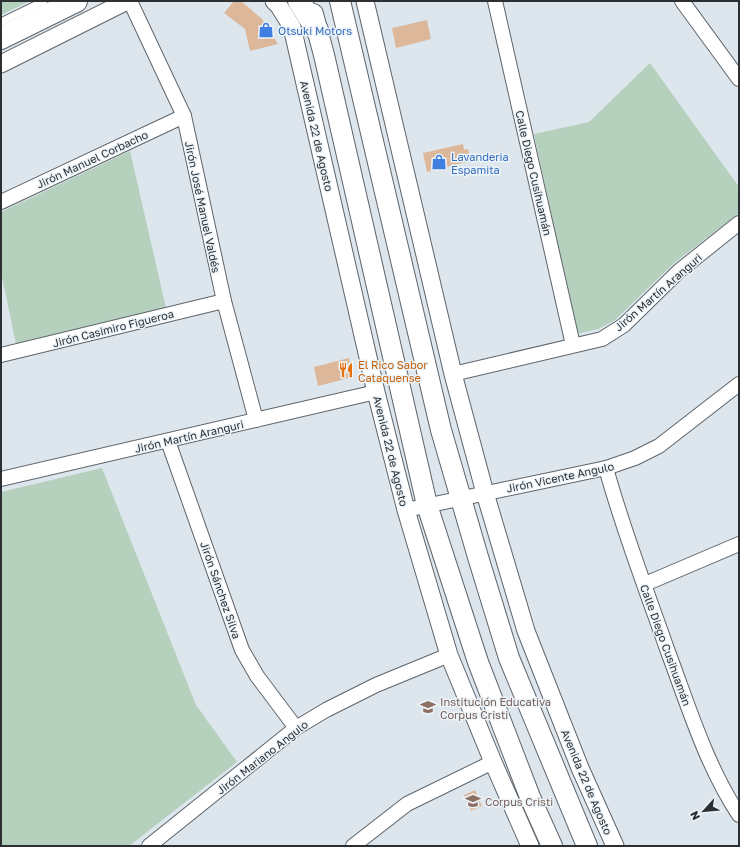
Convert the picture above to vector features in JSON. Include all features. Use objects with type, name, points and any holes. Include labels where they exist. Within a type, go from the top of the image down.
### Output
[{"type":"main road","points":[[1,38],[76,1]]},
{"type":"main road","points":[[299,1],[318,30]]},
{"type":"main road","name":"Avenida 22 de Agosto","points":[[310,1],[318,30],[427,505],[478,662],[530,797],[552,846]]},
{"type":"main road","points":[[340,1],[441,430],[509,658],[587,846]]},
{"type":"street","points":[[1,64],[129,1]]},
{"type":"street","name":"Jirón José Manuel Valdés","points":[[129,1],[184,116],[224,301],[256,420]]},
{"type":"street","name":"Avenida 22 de Agosto","points":[[274,1],[292,26],[376,392],[406,510],[450,655],[493,762],[530,846]]},
{"type":"street","name":"Avenida 22 de Agosto","points":[[365,1],[453,374],[485,493],[526,631],[577,761],[615,846]]},
{"type":"street","name":"Calle Diego Cusihuamán","points":[[495,1],[573,345]]},
{"type":"street","points":[[682,1],[739,77]]},
{"type":"street","name":"Jirón Manuel Corbacho","points":[[1,202],[184,116]]},
{"type":"street","name":"Jirón Martín Aranguri","points":[[453,374],[602,338],[624,325],[679,271],[739,223]]},
{"type":"street","name":"Jirón Casimiro Figueroa","points":[[1,355],[224,301]]},
{"type":"street","name":"Jirón Vicente Angulo","points":[[406,510],[606,468],[635,458],[659,446],[739,384]]},
{"type":"street","name":"Jirón Martín Aranguri","points":[[1,479],[376,392]]},
{"type":"street","name":"Jirón Sánchez Silva","points":[[168,441],[242,650],[257,676],[296,728]]},
{"type":"street","name":"Calle Diego Cusihuamán","points":[[606,468],[629,542],[689,710],[727,797],[739,815]]},
{"type":"street","points":[[645,584],[739,544]]},
{"type":"street","name":"Jirón Mariano Angulo","points":[[149,846],[296,728],[376,685],[450,655]]},
{"type":"street","points":[[353,846],[370,841],[407,804],[493,762]]},
{"type":"lane","points":[[1,22],[44,1]]},
{"type":"green space","points":[[1,1],[30,1],[1,15]]},
{"type":"green space","points":[[650,63],[739,187],[739,213],[674,263],[614,321],[598,329],[577,334],[534,134],[589,122]]},
{"type":"green space","points":[[130,151],[166,308],[16,344],[1,272],[1,212]]},
{"type":"green space","points":[[102,468],[196,705],[237,762],[129,846],[1,846],[1,492]]},
{"type":"building","points":[[234,1],[241,1],[262,19],[278,44],[250,51],[245,29],[224,13]]},
{"type":"building","points":[[427,20],[431,39],[396,48],[392,28]]},
{"type":"building","points":[[463,144],[464,150],[468,149],[471,161],[427,172],[423,153]]},
{"type":"building","points":[[349,358],[352,374],[349,378],[318,386],[314,367]]},
{"type":"building","name":"Corpus Cristi","points":[[475,790],[482,806],[471,811],[464,795]]},
{"type":"place","name":"Otsuki Motors","points":[[266,30]]},
{"type":"place","name":"Lavanderia Espamita","points":[[439,162]]},
{"type":"place","name":"El Rico Sabor Cataquense","points":[[346,370]]},
{"type":"place","name":"Institución Educativa Corpus Cristi","points":[[428,707]]},
{"type":"place","name":"Corpus Cristi","points":[[473,801]]}]
